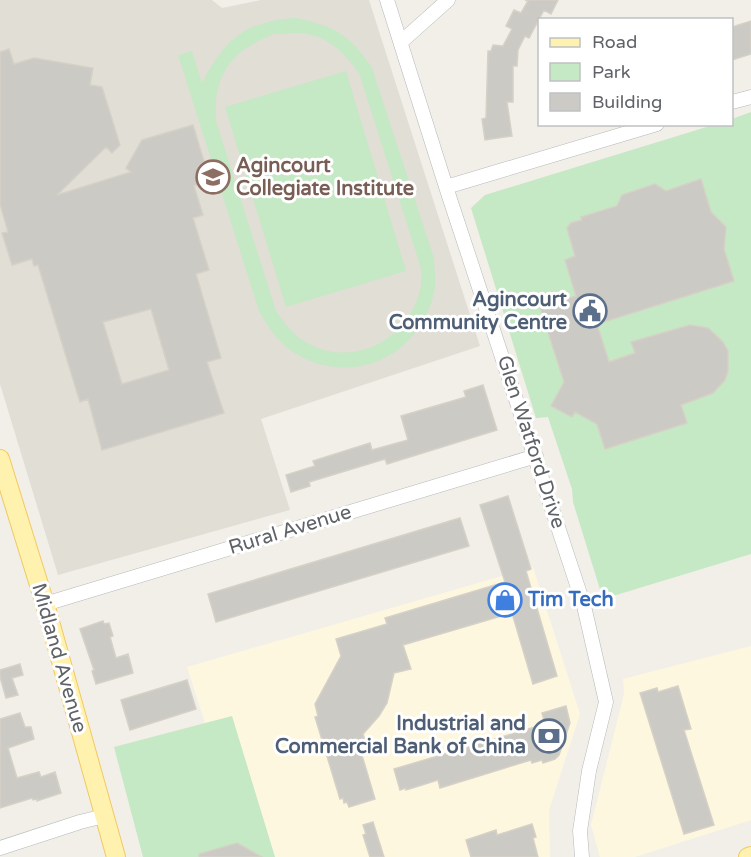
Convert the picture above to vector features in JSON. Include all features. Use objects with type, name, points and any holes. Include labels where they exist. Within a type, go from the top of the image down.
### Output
[{"type":"main road","name":"Midland Avenue","points":[[0,459],[45,604],[116,857]]},
{"type":"street","name":"Glen Watford Drive","points":[[387,0],[584,606],[606,702],[589,771],[580,831],[582,857]]},
{"type":"street","points":[[401,42],[448,0]]},
{"type":"street","points":[[733,102],[751,97]]},
{"type":"street","points":[[446,187],[650,126]]},
{"type":"street","name":"Rural Avenue","points":[[45,604],[536,456]]},
{"type":"street","points":[[0,848],[104,816]]},
{"type":"shaded area","name":"Agincourt Collegiate Institute","points":[[0,0],[212,0],[222,8],[261,0],[369,0],[480,346],[261,419],[290,510],[58,575],[0,384]]},
{"type":"shaded area","points":[[533,567],[580,714],[549,810],[550,857],[275,857],[232,717],[205,723],[187,667]]},
{"type":"shaded area","points":[[751,646],[751,820],[635,857],[600,857],[591,825],[624,694],[623,679]]},
{"type":"green space","points":[[295,18],[331,28],[356,47],[372,68],[434,258],[433,298],[420,326],[405,344],[392,354],[362,366],[346,368],[330,366],[298,355],[281,342],[259,311],[178,55],[192,51],[202,83],[228,44],[249,29],[277,20]],"holes":[[[303,33],[323,39],[343,54],[359,73],[420,265],[421,284],[416,303],[407,319],[380,343],[363,350],[327,351],[309,344],[295,334],[276,311],[216,121],[218,90],[228,66],[246,48],[274,34]]]},
{"type":"green space","points":[[346,71],[406,271],[286,307],[225,107]]},
{"type":"green space","points":[[751,112],[751,554],[603,599],[573,502],[572,489],[548,417],[536,418],[471,208],[485,195],[710,126],[733,126],[733,119]]},
{"type":"green space","points":[[232,716],[275,857],[143,857],[114,747]]},
{"type":"building","points":[[525,0],[558,0],[551,14],[544,10],[529,38],[525,36],[518,50],[517,66],[513,66],[513,102],[507,102],[512,136],[485,140],[482,119],[486,118],[488,51],[491,51],[493,45],[503,46],[512,29],[506,26],[514,10],[521,13],[528,1]]},
{"type":"building","points":[[751,21],[751,54],[733,60],[733,27]]},
{"type":"building","points":[[9,49],[14,64],[34,58],[93,68],[90,85],[102,87],[120,145],[112,153],[106,147],[57,195],[131,172],[126,168],[142,140],[193,125],[210,181],[194,186],[203,215],[193,218],[209,270],[196,274],[221,358],[207,362],[224,413],[102,450],[88,399],[80,402],[38,265],[34,266],[32,259],[12,265],[2,233],[8,232],[0,204],[0,52]],"holes":[[[151,309],[169,370],[122,384],[103,322]]]},
{"type":"building","name":"Agincourt Community Centre","points":[[701,179],[711,212],[726,227],[724,249],[734,281],[597,324],[609,362],[635,353],[631,342],[690,325],[708,328],[723,342],[728,351],[728,371],[725,380],[713,393],[681,405],[687,423],[605,449],[597,424],[575,412],[572,417],[551,406],[564,382],[540,307],[576,296],[565,260],[575,256],[567,228],[571,223],[582,220],[581,217],[617,206],[622,195],[655,184],[666,191]]},
{"type":"building","points":[[483,385],[497,430],[387,464],[385,459],[309,482],[310,486],[291,492],[286,475],[315,466],[313,461],[370,443],[372,450],[408,440],[401,416],[466,397],[464,391]]},
{"type":"building","points":[[508,496],[531,569],[526,571],[557,676],[533,684],[512,613],[403,645],[411,669],[394,673],[387,703],[363,734],[368,750],[361,752],[375,799],[349,807],[347,802],[344,803],[343,798],[340,799],[315,717],[318,716],[315,704],[341,656],[336,639],[387,624],[385,618],[505,582],[480,505]]},
{"type":"building","points":[[460,518],[469,546],[216,622],[208,594]]},
{"type":"building","points":[[103,621],[104,624],[109,623],[116,658],[128,654],[133,673],[96,684],[92,671],[94,670],[80,629]]},
{"type":"building","points":[[20,664],[23,675],[12,678],[18,695],[6,698],[0,670]]},
{"type":"building","points":[[187,680],[196,709],[130,730],[121,700]]},
{"type":"building","points":[[678,686],[691,729],[684,730],[714,825],[684,834],[640,693],[657,688],[658,692]]},
{"type":"building","points":[[566,706],[570,723],[559,755],[555,759],[543,763],[542,760],[532,763],[531,760],[440,788],[438,780],[400,790],[394,769],[545,724],[542,713]]},
{"type":"building","points":[[20,713],[25,727],[31,727],[34,739],[8,748],[17,778],[39,772],[41,777],[55,772],[61,793],[37,801],[32,798],[0,808],[0,719]]},
{"type":"building","points":[[373,822],[384,857],[370,857],[363,835],[366,834],[363,825]]},
{"type":"building","points":[[532,824],[538,857],[471,857],[466,840],[496,830],[497,835]]},
{"type":"building","points":[[237,843],[262,857],[199,857],[199,854]]},
{"type":"place","name":"Agincourt Collegiate Institute","points":[[213,177]]},
{"type":"place","name":"Agincourt Community Centre","points":[[590,311]]},
{"type":"place","name":"Tim Tech","points":[[505,600]]},
{"type":"place","name":"Industrial and Commercial Bank of China","points":[[549,736]]}]
